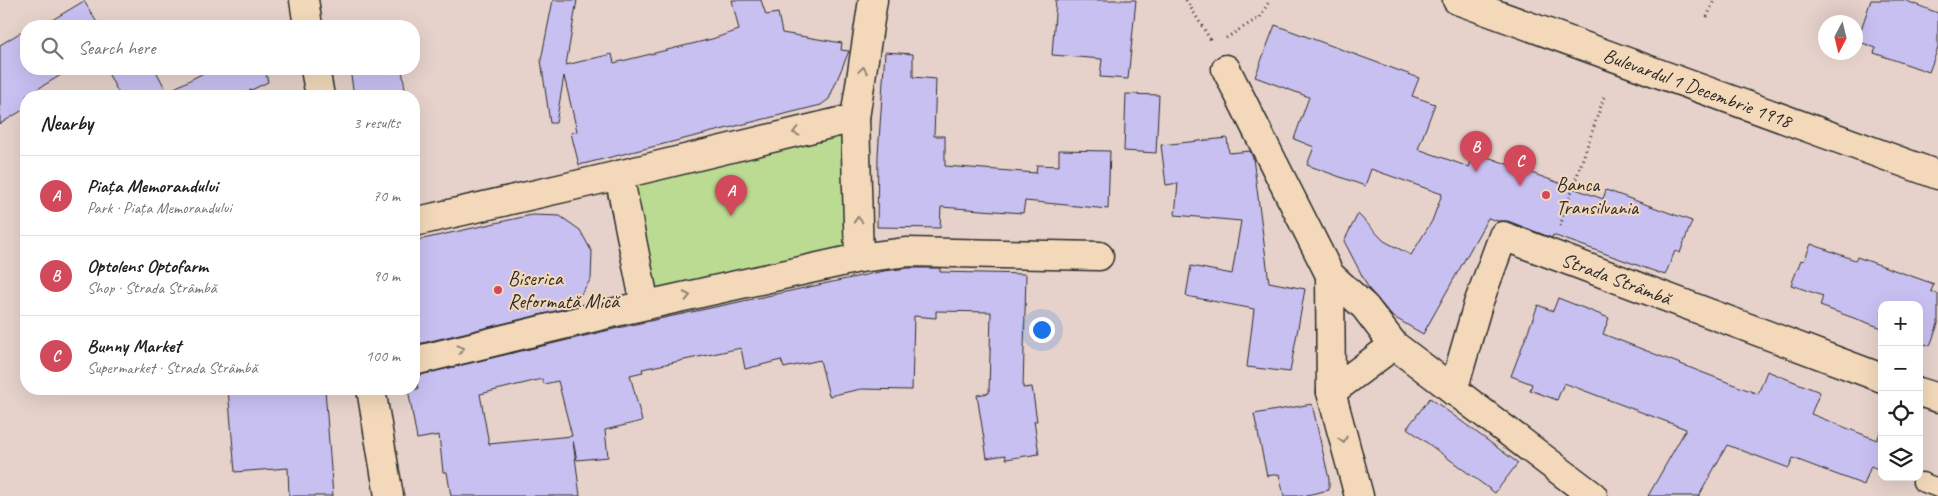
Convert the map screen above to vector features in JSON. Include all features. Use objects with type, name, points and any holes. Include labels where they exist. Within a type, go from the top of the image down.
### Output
[{"type":"street","points":[[304,0],[307,20]]},
{"type":"street","points":[[860,258],[855,118],[873,0]]},
{"type":"street","name":"Bulevardul 1 Decembrie 1918","points":[[1457,0],[1938,176]]},
{"type":"street","points":[[1226,69],[1330,275],[1365,307],[1394,345],[1593,496]]},
{"type":"street","points":[[316,75],[319,90]]},
{"type":"street","points":[[420,221],[855,118]]},
{"type":"street","points":[[619,175],[645,305]]},
{"type":"street","name":"Strada Strâmbă","points":[[1453,391],[1478,304],[1503,236],[1878,377]]},
{"type":"street","points":[[420,360],[645,305],[860,258],[907,252],[1099,256]]},
{"type":"street","points":[[1330,275],[1331,392],[1358,496]]},
{"type":"street","points":[[1331,392],[1394,345]]},
{"type":"street","points":[[1923,393],[1938,398]]},
{"type":"street","points":[[372,395],[389,496]]},
{"type":"path","points":[[1186,0],[1226,69]]},
{"type":"path","points":[[1232,34],[1260,18],[1270,0]]},
{"type":"path","points":[[1708,17],[1714,0]]},
{"type":"path","points":[[1550,254],[1605,94]]},
{"type":"green space","points":[[847,129],[851,246],[632,297],[605,186]]},
{"type":"building","points":[[553,0],[577,0],[566,65],[612,54],[614,63],[712,39],[739,30],[732,0],[761,0],[766,15],[778,13],[782,33],[842,43],[841,50],[849,51],[829,99],[821,105],[579,165],[571,133],[577,131],[564,76],[556,123],[550,123],[541,60]]},
{"type":"building","points":[[1056,0],[1136,0],[1128,79],[1100,77],[1102,59],[1052,55]]},
{"type":"building","points":[[1871,0],[1904,0],[1938,13],[1938,48],[1929,72],[1874,53],[1876,48],[1863,43],[1863,23]]},
{"type":"building","points":[[84,1],[95,20],[52,20]]},
{"type":"building","points":[[1275,25],[1419,78],[1412,96],[1435,104],[1418,149],[1469,167],[1474,152],[1603,199],[1606,190],[1692,221],[1680,253],[1675,251],[1665,275],[1553,235],[1552,238],[1508,221],[1488,218],[1423,334],[1392,316],[1369,289],[1344,241],[1358,214],[1384,241],[1411,255],[1432,221],[1442,194],[1371,169],[1365,186],[1307,165],[1314,147],[1294,139],[1309,97],[1255,77]]},
{"type":"building","points":[[20,33],[20,75],[61,75],[36,90],[20,90],[20,112],[0,124],[0,45]]},
{"type":"building","points":[[885,52],[913,54],[913,77],[936,79],[934,136],[945,136],[945,166],[1036,173],[1037,165],[1059,166],[1059,150],[1110,151],[1108,209],[1025,201],[1023,213],[941,207],[940,228],[877,227],[878,155]]},
{"type":"building","points":[[109,75],[158,75],[166,90],[117,90]]},
{"type":"building","points":[[200,75],[266,75],[268,82],[251,90],[171,90]]},
{"type":"building","points":[[351,75],[403,75],[405,90],[353,90]]},
{"type":"building","points":[[1126,94],[1159,95],[1156,153],[1124,151]]},
{"type":"building","points":[[1227,138],[1229,153],[1250,151],[1253,158],[1269,282],[1305,289],[1290,372],[1247,367],[1254,309],[1186,296],[1191,266],[1232,274],[1241,221],[1175,215],[1178,183],[1166,185],[1161,145]]},
{"type":"building","name":"Biserica Reformată Mică","points":[[532,215],[560,216],[580,230],[592,252],[591,279],[572,307],[420,344],[420,240]]},
{"type":"building","points":[[1811,244],[1855,260],[1857,257],[1934,284],[1931,291],[1938,294],[1938,324],[1930,346],[1923,343],[1923,301],[1878,301],[1878,327],[1820,306],[1823,296],[1791,285],[1801,260],[1804,261]]},
{"type":"building","points":[[908,268],[940,268],[940,272],[1026,274],[1023,388],[1032,387],[1037,421],[1034,421],[1039,454],[1006,459],[1005,455],[987,458],[977,395],[989,393],[991,312],[936,311],[936,318],[914,316],[912,390],[861,389],[829,396],[820,360],[784,368],[781,360],[745,369],[741,348],[642,369],[643,372],[630,375],[642,421],[605,430],[608,457],[577,460],[573,441],[580,496],[451,496],[447,472],[443,472],[439,435],[417,439],[409,395],[420,395],[420,375],[631,325],[884,271]],"holes":[[[542,379],[544,384],[558,381],[572,436],[489,444],[480,394]]]},
{"type":"building","points":[[1558,298],[1609,318],[1603,334],[1758,394],[1767,371],[1820,392],[1811,414],[1877,440],[1878,438],[1878,469],[1871,466],[1864,485],[1793,458],[1789,468],[1727,445],[1699,496],[1648,496],[1686,429],[1564,383],[1557,400],[1530,390],[1532,384],[1511,376],[1538,305],[1553,311]]},
{"type":"building","points":[[229,395],[325,395],[333,496],[289,496],[288,468],[235,472]]},
{"type":"building","points":[[1430,398],[1518,463],[1495,493],[1407,428]]},
{"type":"building","points":[[1312,404],[1329,479],[1329,490],[1302,496],[1284,496],[1279,474],[1267,476],[1254,414]]},
{"type":"place","name":"Optolens Optofarm","points":[[1476,172]]},
{"type":"place","name":"Bunny Market","points":[[1520,186]]},
{"type":"place","name":"Banca Transilvania","points":[[1546,195]]},
{"type":"place","name":"Piața Memorandului","points":[[731,216]]},
{"type":"place","name":"Biserica Reformată Mică","points":[[498,290]]}]
